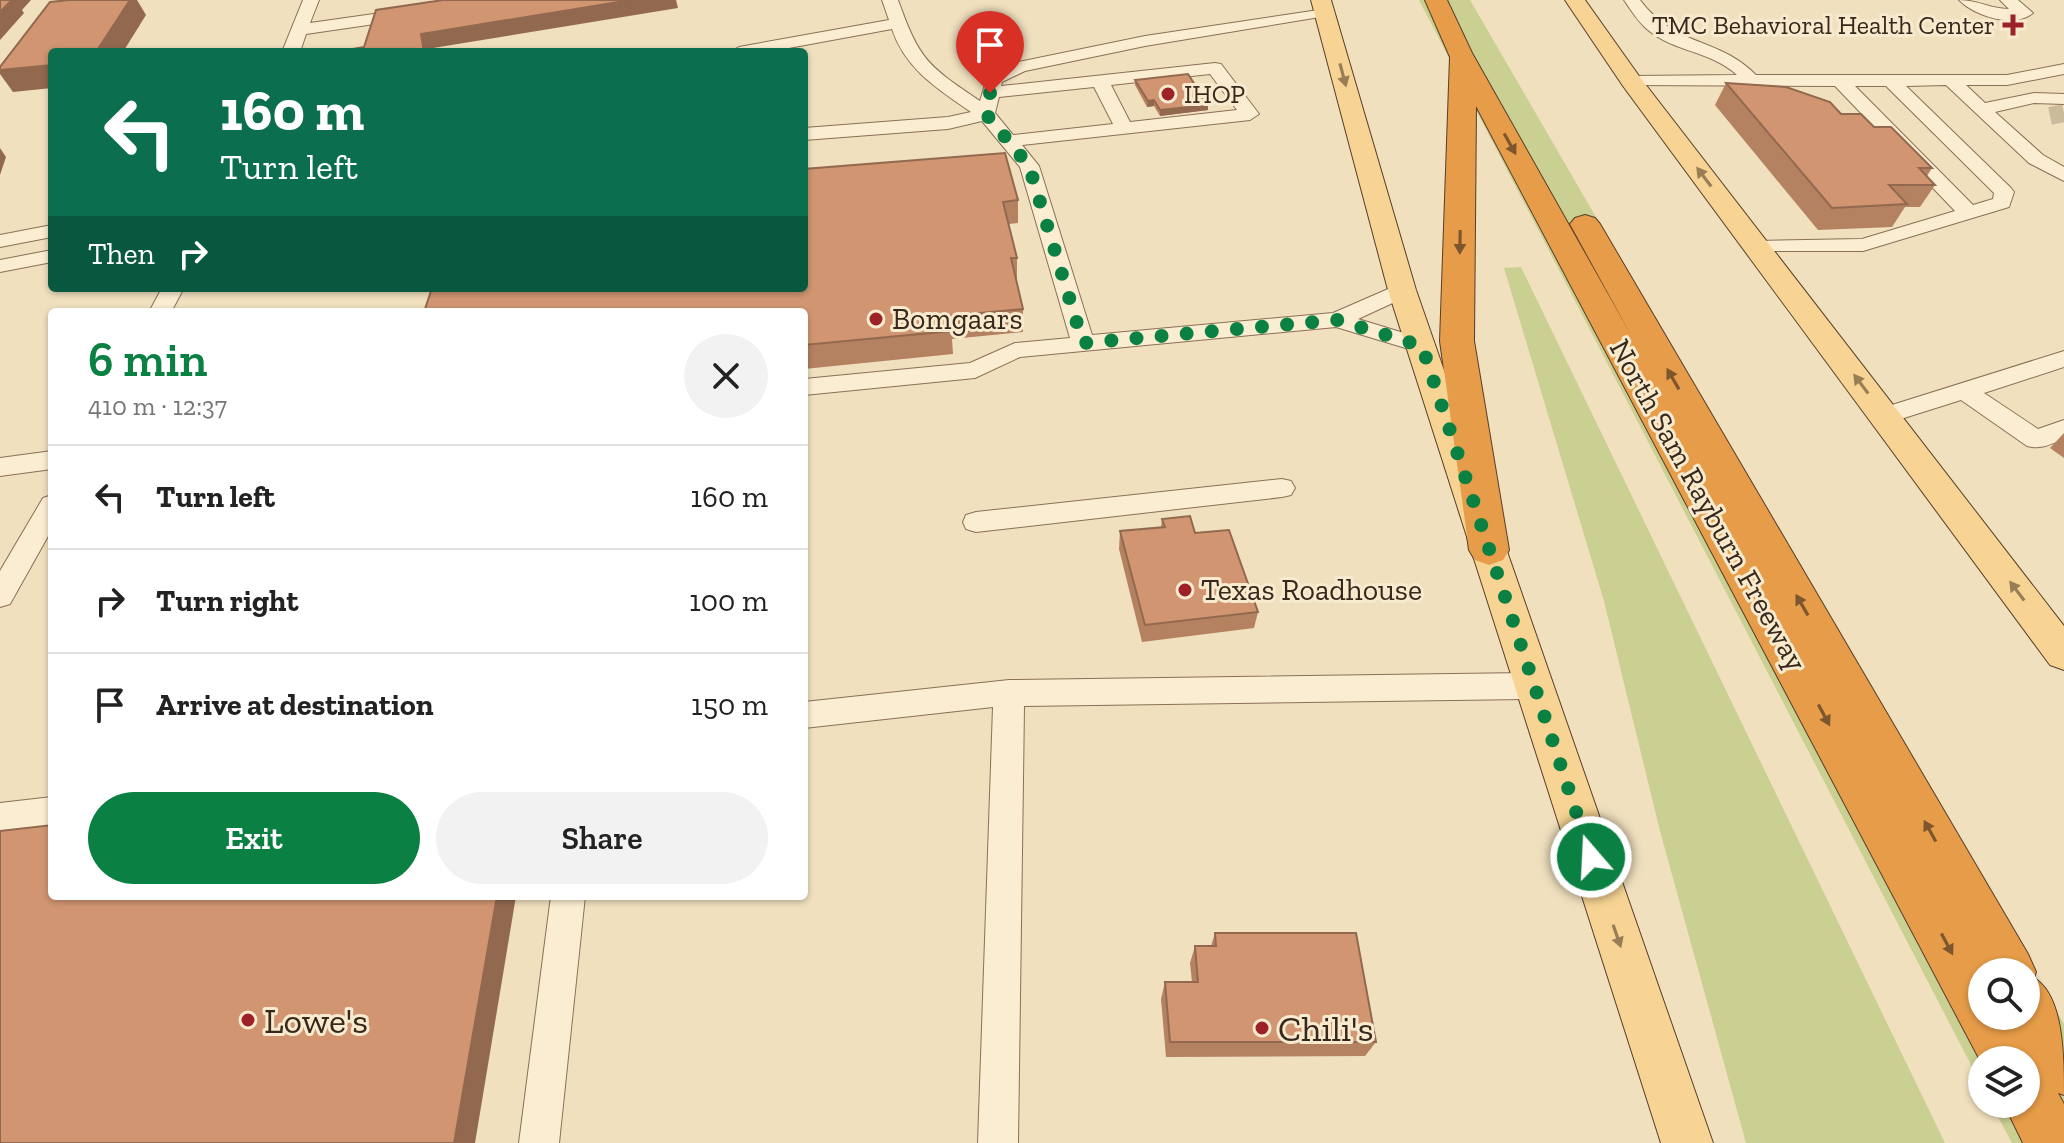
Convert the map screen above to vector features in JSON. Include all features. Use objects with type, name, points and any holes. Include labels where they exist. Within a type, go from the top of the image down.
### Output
[{"type":"highway","name":"North Sam Rayburn Freeway","points":[[1436,0],[1460,53],[1968,983]]},
{"type":"highway","name":"North Sam Rayburn Freeway","points":[[1457,0],[2002,958]]},
{"type":"highway","points":[[1460,53],[1463,108],[1457,341],[1489,550]]},
{"type":"highway","points":[[2040,1026],[2064,1068]]},
{"type":"highway","points":[[2040,1117],[2054,1143]]},
{"type":"main road","points":[[1575,0],[1631,81],[2064,654]]},
{"type":"main road","points":[[1323,5],[1402,290],[1687,1143]]},
{"type":"street","points":[[292,48],[311,0]]},
{"type":"street","points":[[890,0],[906,47],[928,74],[986,114],[1029,166],[1083,343]]},
{"type":"street","points":[[1632,0],[1654,27],[1667,35],[1722,54],[1735,62],[1752,81]]},
{"type":"street","points":[[1967,0],[1991,14],[2025,13],[2008,0]]},
{"type":"street","points":[[986,114],[994,79],[1020,67],[1323,5]]},
{"type":"street","points":[[299,30],[432,10]]},
{"type":"street","points":[[761,48],[898,23]]},
{"type":"street","points":[[990,93],[1215,68],[1250,114],[1011,141]]},
{"type":"street","points":[[1631,81],[2007,80],[2064,69]]},
{"type":"street","points":[[1839,80],[1969,213]]},
{"type":"street","points":[[1757,247],[1863,245],[2002,203],[2004,192],[1890,80]]},
{"type":"street","points":[[1950,80],[2036,159],[2064,175]]},
{"type":"street","points":[[1100,81],[1124,128]]},
{"type":"street","points":[[1982,109],[2034,98],[2064,99]]},
{"type":"street","points":[[2002,105],[2050,116]]},
{"type":"street","points":[[808,134],[948,123],[986,114]]},
{"type":"street","points":[[0,241],[48,232]]},
{"type":"street","points":[[0,266],[48,257]]},
{"type":"street","points":[[808,387],[975,370],[1015,350],[1337,320],[1402,290]]},
{"type":"street","points":[[1337,320],[1422,346]]},
{"type":"street","points":[[1885,416],[2064,359]]},
{"type":"street","points":[[1964,391],[2036,440],[2064,429]]},
{"type":"street","points":[[0,467],[48,461]]},
{"type":"street","points":[[976,522],[1282,488]]},
{"type":"street","points":[[0,596],[48,512]]},
{"type":"street","points":[[808,715],[1009,693],[1533,686]]},
{"type":"street","points":[[998,1143],[1009,693]]},
{"type":"street","points":[[0,818],[48,812]]},
{"type":"street","points":[[539,1143],[568,900]]},
{"type":"green space","points":[[1419,0],[1470,0],[2026,958],[1968,958],[1968,1030],[2040,1030],[2040,983],[2064,1024],[2064,1143],[2012,1143],[1999,1118],[2040,1118],[2040,1046],[1968,1046],[1968,1059]]},
{"type":"green space","points":[[1521,267],[1945,1143],[1746,1143],[1660,831],[1604,601],[1504,268]]},
{"type":"building","points":[[0,0],[12,0],[0,12]]},
{"type":"building","points":[[130,0],[99,48],[48,48],[48,65],[0,70],[0,67],[50,2]]},
{"type":"building","points":[[443,0],[631,0],[421,34],[423,48],[358,48],[364,47],[376,10]]},
{"type":"building","name":"IHOP","points":[[1188,74],[1208,105],[1160,110],[1154,100],[1148,101],[1135,80]]},
{"type":"building","points":[[1726,83],[1786,87],[1830,102],[1841,114],[1861,114],[1874,127],[1891,127],[1932,168],[1919,168],[1935,185],[1889,185],[1907,204],[1832,208]]},
{"type":"building","points":[[1005,153],[1018,200],[1003,202],[1017,258],[1011,258],[1023,309],[948,316],[951,331],[808,345],[808,308],[425,308],[431,292],[808,292],[808,169]]},
{"type":"building","name":"Texas Roadhouse","points":[[1190,516],[1195,533],[1229,530],[1258,612],[1145,625],[1120,531],[1165,527],[1162,519]]},
{"type":"building","name":"Lowe's","points":[[48,825],[48,900],[496,900],[454,1143],[0,1143],[0,831]]},
{"type":"building","name":"Chili's","points":[[1215,933],[1356,933],[1376,1042],[1170,1042],[1165,982],[1198,982],[1195,946],[1216,946]]},
{"type":"tunnel","points":[[2050,116],[2064,113]]},
{"type":"place","name":"TMC Behavioral Health Center","points":[[2013,25]]},
{"type":"place","name":"IHOP","points":[[1168,94]]},
{"type":"place","name":"Bomgaars","points":[[876,319]]},
{"type":"place","name":"Texas Roadhouse","points":[[1185,590]]},
{"type":"place","name":"Lowe's","points":[[248,1020]]},
{"type":"place","name":"Chili's","points":[[1262,1028]]},
{"type":"route","points":[[990,93],[986,114],[1029,166],[1083,343],[1337,320],[1422,346],[1591,857]]}]
